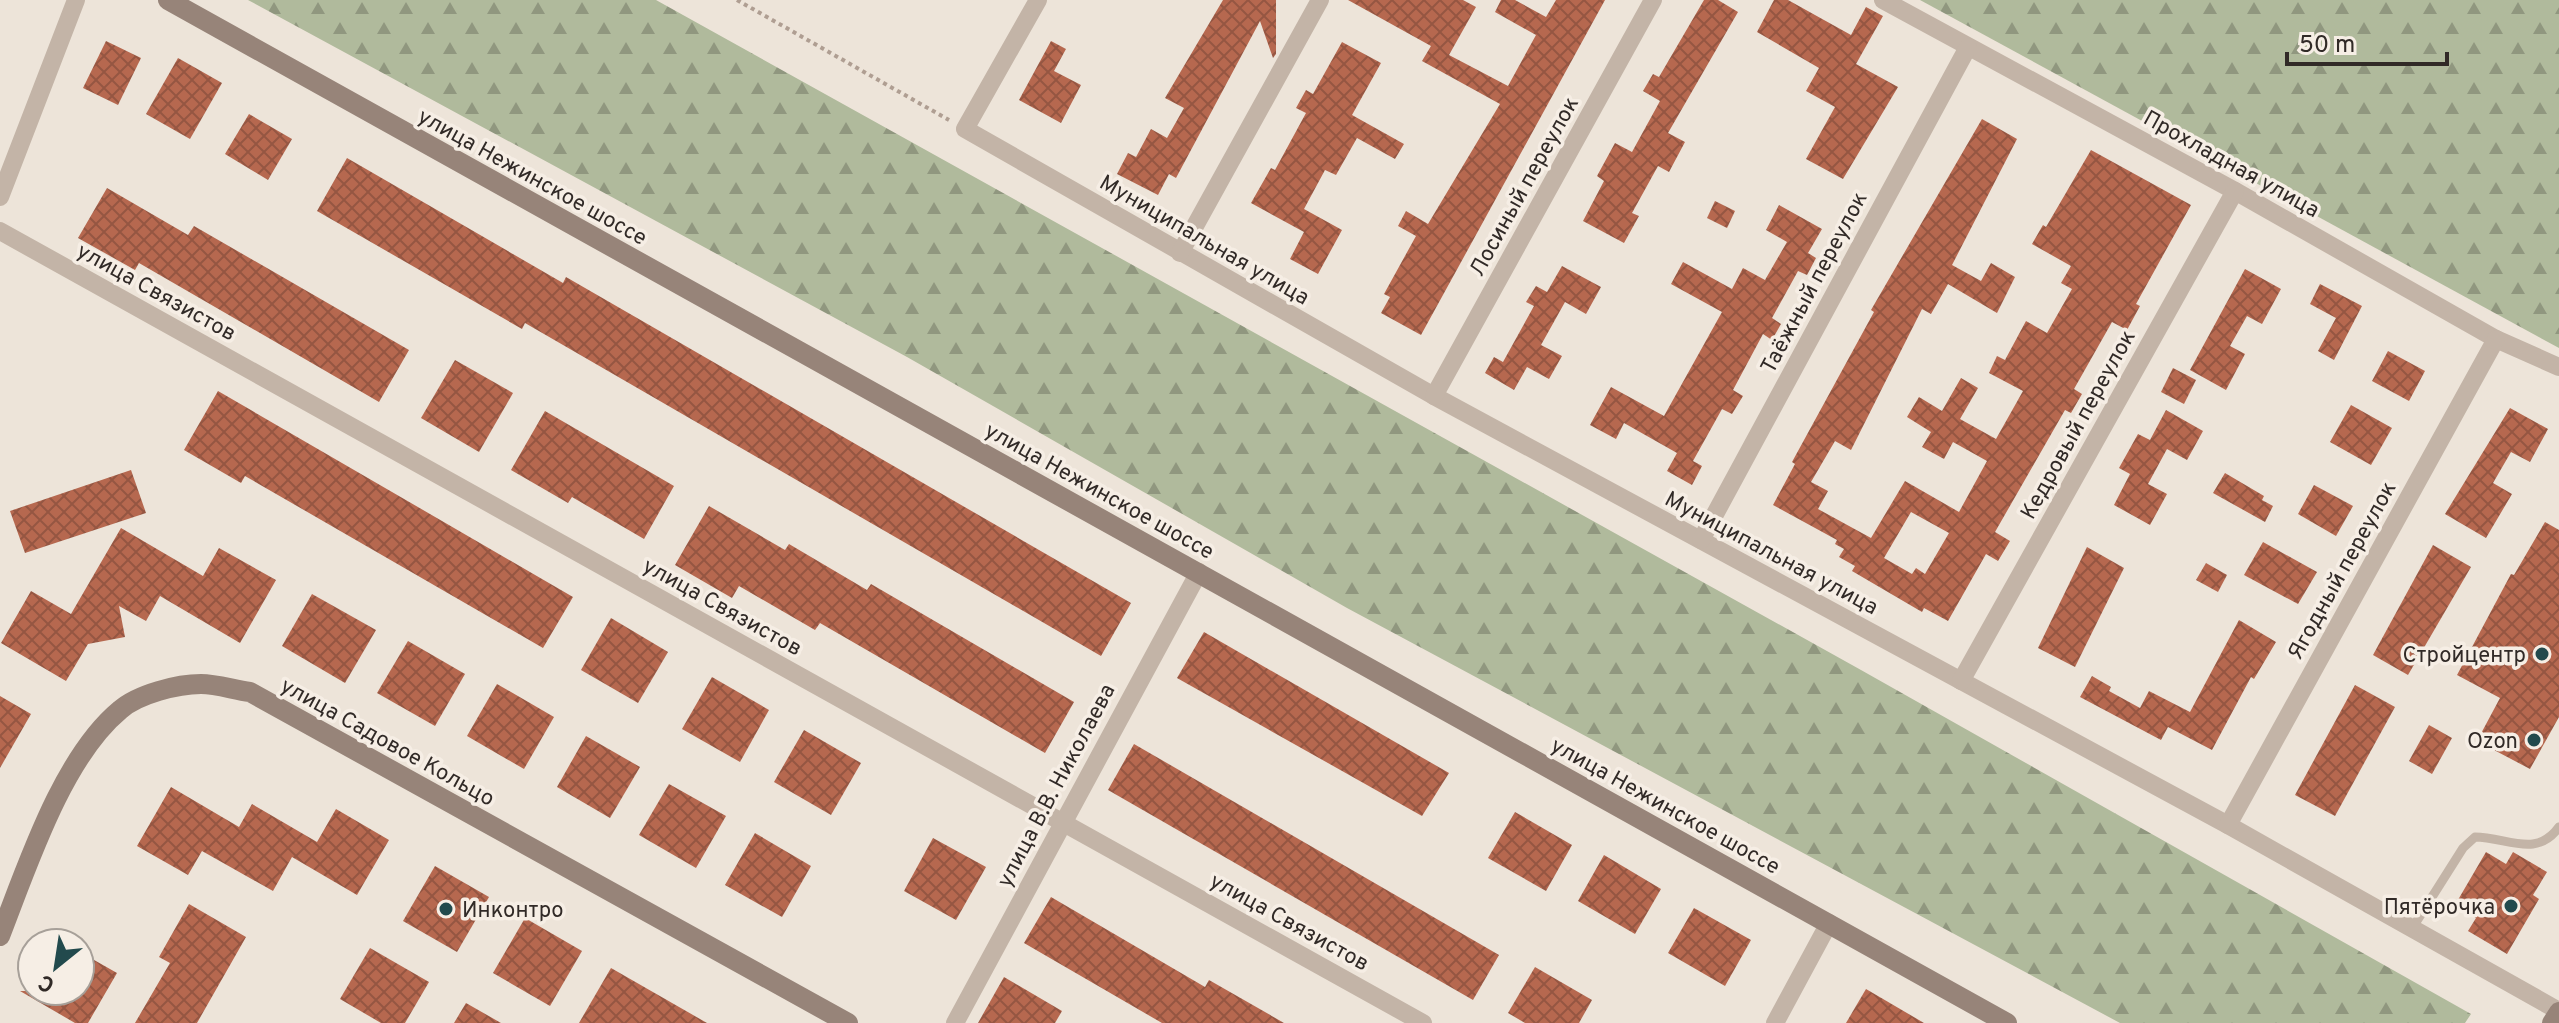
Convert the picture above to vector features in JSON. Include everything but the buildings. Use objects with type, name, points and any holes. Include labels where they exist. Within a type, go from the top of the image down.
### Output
[{"type":"main road","name":"улица Нежинское шоссе","points":[[168,0],[2007,1023]]},
{"type":"main road","name":"улица Садовое Кольцо","points":[[0,936],[28,865],[79,754],[121,708],[158,692],[201,684],[250,692],[848,1023]]},
{"type":"main road","points":[[2552,1023],[2559,1011]]},
{"type":"street","points":[[0,197],[76,0]]},
{"type":"street","points":[[965,129],[1038,0]]},
{"type":"street","points":[[1180,253],[1320,0]]},
{"type":"street","name":"Лосиный переулок","points":[[1434,396],[1653,0]]},
{"type":"street","name":"Прохладная улица","points":[[1883,0],[2235,191],[2496,339],[2559,367]]},
{"type":"street","name":"Таёжный переулок","points":[[1701,540],[1968,47]]},
{"type":"street","name":"Муниципальная улица","points":[[965,129],[1434,396],[2228,825],[2559,1011]]},
{"type":"street","name":"Кедровый переулок","points":[[1961,681],[2235,191]]},
{"type":"street","name":"улица Связистов","points":[[0,231],[1423,1023]]},
{"type":"street","name":"Ягодный переулок","points":[[2228,825],[2496,339]]},
{"type":"street","name":"улица В.В. Николаева","points":[[955,1023],[1199,572]]},
{"type":"street","points":[[1775,1023],[1829,923]]},
{"type":"lane","points":[[2413,927],[2463,848],[2475,837],[2491,837],[2526,847],[2542,843],[2559,827]]},
{"type":"path","points":[[737,0],[965,129]]},
{"type":"green space","points":[[248,0],[656,0],[1861,670],[2471,1014],[2465,1023],[2120,1023],[1347,608],[907,357]]},
{"type":"green space","points":[[1920,0],[2559,0],[2559,348]]},
{"type":"place","name":"Стройцентр","points":[[2542,654]]},
{"type":"place","name":"Ozon","points":[[2534,740]]},
{"type":"place","name":"Пятёрочка","points":[[2511,906]]},
{"type":"place","name":"Инконтро","points":[[446,909]]}]
